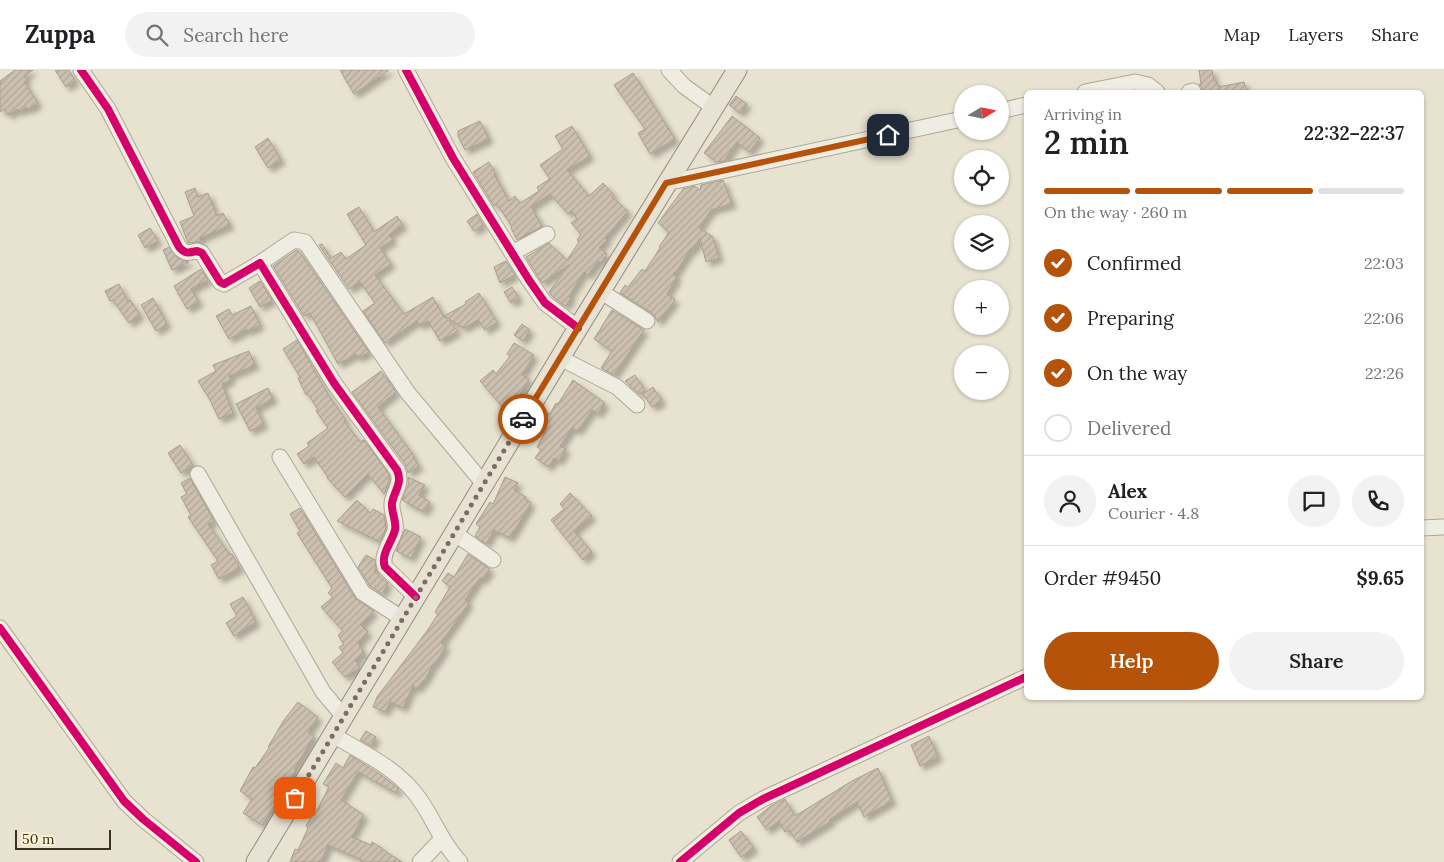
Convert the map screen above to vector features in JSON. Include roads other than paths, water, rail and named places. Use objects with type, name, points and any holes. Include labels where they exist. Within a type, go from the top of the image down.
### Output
[{"type":"main road","points":[[256,862],[600,291],[737,70]]},
{"type":"street","points":[[81,70],[108,109],[178,247],[188,254],[197,251],[202,253],[220,282],[224,284],[260,264],[294,240],[305,242],[408,393],[484,484]]},
{"type":"street","points":[[406,70],[453,158],[545,304],[578,328]]},
{"type":"street","points":[[669,70],[684,86],[713,107]]},
{"type":"street","points":[[1095,90],[1136,82],[1148,85],[1154,90]]},
{"type":"street","points":[[1009,109],[1024,105]]},
{"type":"street","points":[[666,183],[954,121]]},
{"type":"street","points":[[512,253],[547,234]]},
{"type":"street","points":[[260,264],[334,383],[398,470],[400,482],[392,502],[392,511],[396,524],[383,557],[383,563],[416,596]]},
{"type":"street","points":[[600,291],[647,320]]},
{"type":"street","points":[[560,358],[617,386],[637,405]]},
{"type":"street","points":[[280,457],[363,593],[403,619]]},
{"type":"street","points":[[198,474],[323,692],[344,717]]},
{"type":"street","points":[[1424,528],[1444,527]]},
{"type":"street","points":[[454,533],[493,560]]},
{"type":"street","points":[[0,628],[124,801],[196,862]]},
{"type":"street","points":[[680,862],[739,813],[763,799],[1024,678]]},
{"type":"street","points":[[333,734],[404,780],[416,794],[451,853],[460,862]]},
{"type":"street","points":[[420,862],[442,839]]}]
